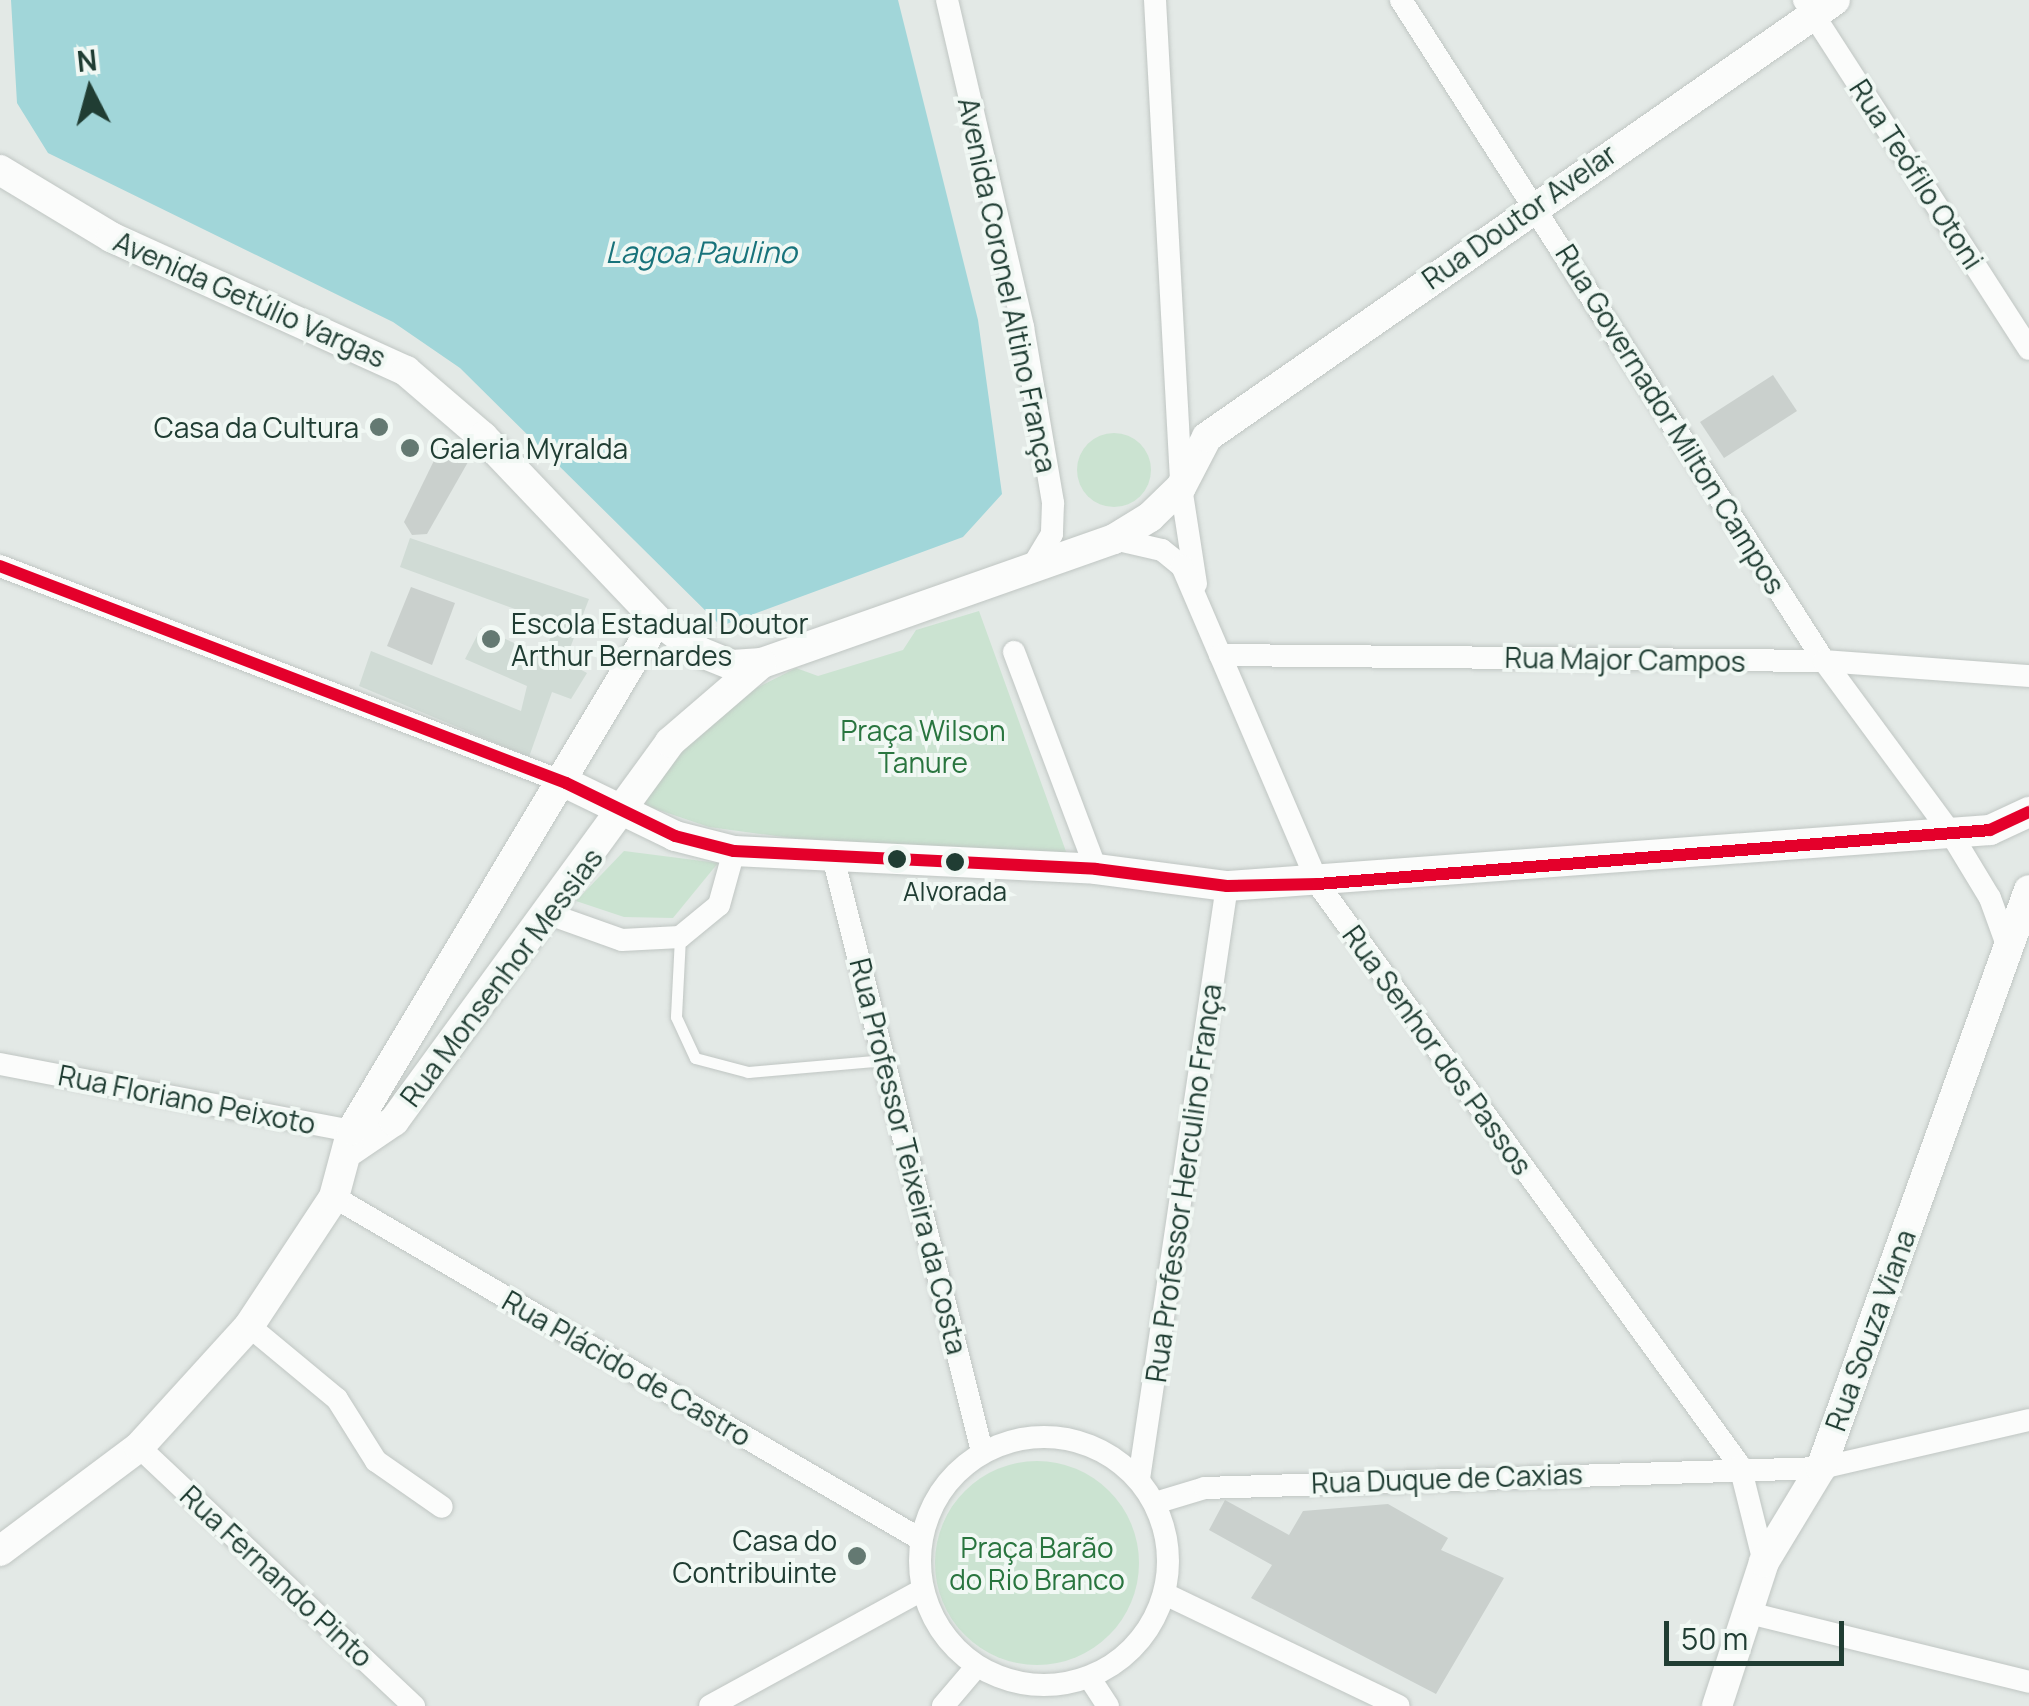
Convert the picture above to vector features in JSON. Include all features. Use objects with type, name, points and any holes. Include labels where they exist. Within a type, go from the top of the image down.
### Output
[{"type":"main road","name":"Rua Doutor Avelar","points":[[1182,489],[1207,437],[1818,5]]},
{"type":"main road","name":"Avenida Getúlio Vargas","points":[[0,170],[111,237],[406,371],[482,438],[657,620],[700,652],[732,665],[762,662]]},
{"type":"main road","points":[[762,662],[1114,539],[1182,489]]},
{"type":"main road","name":"Rua Monsenhor Messias","points":[[0,1552],[139,1447],[249,1326],[334,1197],[359,1139],[657,620]]},
{"type":"main road","name":"Rua Monsenhor Messias","points":[[359,1139],[394,1121],[622,814],[670,742],[762,662]]},
{"type":"main road","points":[[566,783],[622,814],[734,851],[834,860],[1096,869],[1227,886],[1318,884],[1990,830],[2029,812]]},
{"type":"main road","name":"Rua Souza Viana","points":[[1717,1706],[1753,1614],[1764,1562],[1820,1468],[2006,944],[2027,900]]},
{"type":"street","name":"Avenida Coronel Altino França","points":[[947,0],[1022,327],[1052,503],[1052,534],[1032,567]]},
{"type":"street","name":"Rua Senhor dos Passos","points":[[1156,0],[1182,489],[1198,598]]},
{"type":"street","name":"Rua Governador Milton Campos","points":[[1401,0],[1535,203],[1824,661],[1950,832]]},
{"type":"street","name":"Rua Teófilo Otoni","points":[[1818,5],[2029,348]]},
{"type":"street","name":"Rua Senhor dos Passos","points":[[1114,539],[1162,550],[1182,566],[1318,884],[1740,1466],[1764,1562]]},
{"type":"street","points":[[0,566],[566,783]]},
{"type":"street","points":[[1014,652],[1096,869]]},
{"type":"street","name":"Rua Major Campos","points":[[1220,655],[1824,661],[2029,676]]},
{"type":"street","points":[[1950,832],[1990,898],[2006,944]]},
{"type":"street","points":[[549,914],[622,940],[680,937],[719,905],[734,851]]},
{"type":"street","name":"Rua Professor Teixeira da Costa","points":[[834,860],[982,1451]]},
{"type":"street","name":"Rua Professor Herculino França","points":[[1139,1479],[1227,886]]},
{"type":"street","name":"Rua Floriano Peixoto","points":[[0,1064],[359,1139]]},
{"type":"street","name":"Rua Plácido de Castro","points":[[334,1197],[920,1539]]},
{"type":"street","points":[[249,1326],[337,1399],[376,1461],[442,1508]]},
{"type":"street","points":[[1740,1466],[1820,1468],[2029,1420]]},
{"type":"street","points":[[1037,1436],[1075,1440],[1139,1479],[1155,1503],[1168,1548],[1165,1594],[1137,1644],[1090,1677],[1032,1684],[977,1666],[943,1633],[922,1590],[920,1539],[935,1499],[982,1451],[1037,1436]]},
{"type":"street","name":"Rua Fernando Pinto","points":[[139,1447],[414,1706]]},
{"type":"street","name":"Rua Duque de Caxias","points":[[1155,1503],[1205,1488],[1740,1466]]},
{"type":"street","points":[[710,1706],[922,1590]]},
{"type":"street","points":[[1165,1594],[1399,1706]]},
{"type":"street","points":[[1753,1614],[2029,1682]]},
{"type":"street","points":[[943,1706],[977,1666]]},
{"type":"street","points":[[1090,1677],[1108,1706]]},
{"type":"lane","points":[[680,937],[676,1017],[696,1058],[748,1072],[886,1060]]},
{"type":"shaded area","name":"Escola Estadual Doutor Arthur Bernardes","points":[[410,538],[589,599],[565,661],[587,673],[571,699],[552,692],[529,757],[359,686],[371,651],[521,711],[527,686],[465,659],[481,628],[543,656],[556,624],[400,567]]},
{"type":"green space","points":[[1114,433],[1140,444],[1151,470],[1140,496],[1114,507],[1088,496],[1077,470],[1088,444]]},
{"type":"green space","name":"Praça Wilson Tanure","points":[[979,611],[1068,857],[791,838],[709,827],[641,804],[680,746],[743,695],[796,668],[818,676],[903,650],[916,630]]},
{"type":"green space","points":[[624,851],[718,863],[673,918],[624,917],[576,901]]},
{"type":"green space","name":"Praça Barão do Rio Branco","points":[[1037,1461],[1076,1469],[1109,1491],[1131,1524],[1139,1563],[1131,1602],[1109,1635],[1076,1657],[1037,1665],[998,1657],[965,1635],[943,1602],[935,1563],[943,1524],[965,1491],[998,1469]]},
{"type":"water","name":"Lagoa Paulino","points":[[11,0],[898,0],[978,320],[1002,494],[963,537],[721,626],[460,368],[393,322],[48,153],[17,103]]},
{"type":"building","points":[[1773,375],[1797,411],[1724,458],[1700,422]]},
{"type":"building","points":[[445,438],[468,462],[427,534],[412,535],[404,522]]},
{"type":"building","points":[[411,587],[455,603],[432,665],[387,646]]},
{"type":"building","points":[[1225,1500],[1289,1535],[1303,1511],[1388,1504],[1448,1538],[1441,1550],[1504,1578],[1436,1694],[1251,1598],[1272,1565],[1209,1530]]},
{"type":"transit line","points":[[0,566],[566,783],[675,836],[734,851],[1096,869],[1227,886],[1318,884],[1990,830],[2029,812]]},
{"type":"place","name":"Casa da Cultura","points":[[379,427]]},
{"type":"place","name":"Galeria Myralda","points":[[410,448]]},
{"type":"place","name":"Escola Estadual Doutor Arthur Bernardes","points":[[491,639]]},
{"type":"place","name":"Alvorada","points":[[955,862]]},
{"type":"place","name":"Casa do Contribuinte","points":[[857,1556]]}]
